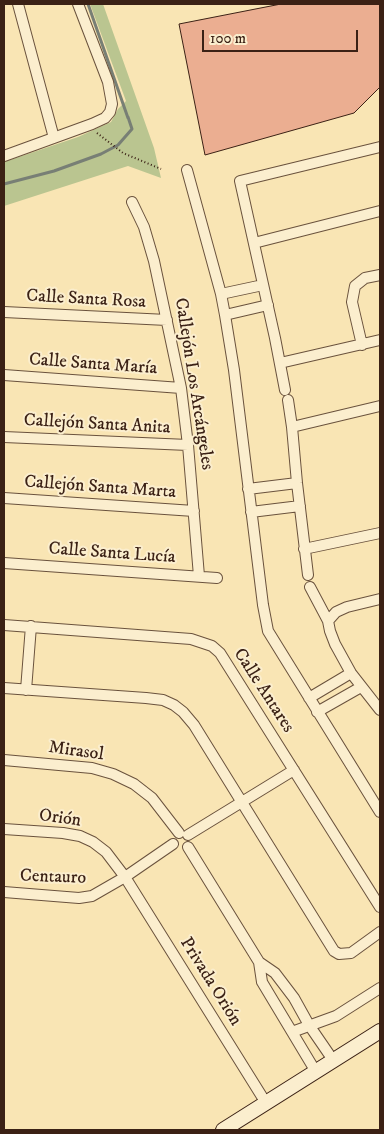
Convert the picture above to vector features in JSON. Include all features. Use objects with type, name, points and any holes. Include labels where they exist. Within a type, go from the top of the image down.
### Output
[{"type":"main road","points":[[223,1130],[380,1031]]},
{"type":"street","points":[[18,4],[54,138]]},
{"type":"street","points":[[4,156],[87,126],[105,118],[110,112],[112,104],[108,82],[78,4]]},
{"type":"street","points":[[308,575],[292,427],[268,305],[240,181],[380,147]]},
{"type":"street","points":[[187,170],[225,315],[234,370],[263,605],[268,631],[380,812]]},
{"type":"street","name":"Callejón Los Arcángeles","points":[[132,202],[149,244],[167,320],[180,388],[188,445],[199,576]]},
{"type":"street","points":[[254,242],[380,211]]},
{"type":"street","points":[[362,345],[352,302],[355,286],[365,278],[380,275]]},
{"type":"street","points":[[221,294],[263,286]]},
{"type":"street","points":[[225,315],[268,305]]},
{"type":"street","name":"Calle Santa Rosa","points":[[4,312],[167,320]]},
{"type":"street","points":[[280,363],[380,340]]},
{"type":"street","name":"Calle Santa María","points":[[4,375],[180,388]]},
{"type":"street","points":[[292,427],[380,406]]},
{"type":"street","name":"Callejón Santa Anita","points":[[4,437],[188,445]]},
{"type":"street","points":[[248,489],[297,483]]},
{"type":"street","name":"Callejón Santa Marta","points":[[4,498],[194,511]]},
{"type":"street","points":[[251,512],[300,506]]},
{"type":"street","points":[[304,549],[380,533]]},
{"type":"street","name":"Calle Santa Lucía","points":[[4,563],[217,578]]},
{"type":"street","points":[[310,587],[328,621],[335,644],[351,673],[380,710]]},
{"type":"street","points":[[328,621],[332,615],[347,607],[380,599]]},
{"type":"street","name":"Calle Antares","points":[[4,625],[191,639],[212,646],[220,653],[380,907]]},
{"type":"street","points":[[26,690],[31,626]]},
{"type":"street","points":[[309,698],[351,673]]},
{"type":"street","points":[[317,712],[361,687]]},
{"type":"street","points":[[4,688],[146,698],[163,700],[174,705],[194,725],[334,951],[339,954],[351,953],[380,932]]},
{"type":"street","name":"Mirasol","points":[[4,760],[92,768],[113,774],[134,784],[152,798],[183,834]]},
{"type":"street","points":[[188,848],[179,850],[173,844],[173,839],[241,802],[294,770]]},
{"type":"street","name":"Orión","points":[[4,829],[80,836],[93,842],[106,852],[125,877]]},
{"type":"street","points":[[183,834],[190,839],[188,848],[259,962],[262,982],[316,1072]]},
{"type":"street","name":"Centauro","points":[[4,892],[86,898],[97,894],[125,877],[173,844]]},
{"type":"street","name":"Privada Orión","points":[[125,877],[266,1103]]},
{"type":"street","points":[[259,962],[275,973],[294,998],[309,1025],[333,1060]]},
{"type":"street","points":[[292,1032],[336,1016],[380,988]]},
{"type":"path","points":[[87,126],[123,153],[161,170]]},
{"type":"green space","points":[[90,4],[103,4],[154,148],[161,178],[128,166],[4,206],[4,162],[78,137],[111,122],[118,109],[126,101]]},
{"type":"building","points":[[281,4],[380,4],[380,87],[354,113],[205,155],[179,24]]},
{"type":"waterway","points":[[88,4],[128,118]]},
{"type":"waterway","points":[[4,184],[54,171],[101,154],[118,145],[132,129],[128,117]]}]
